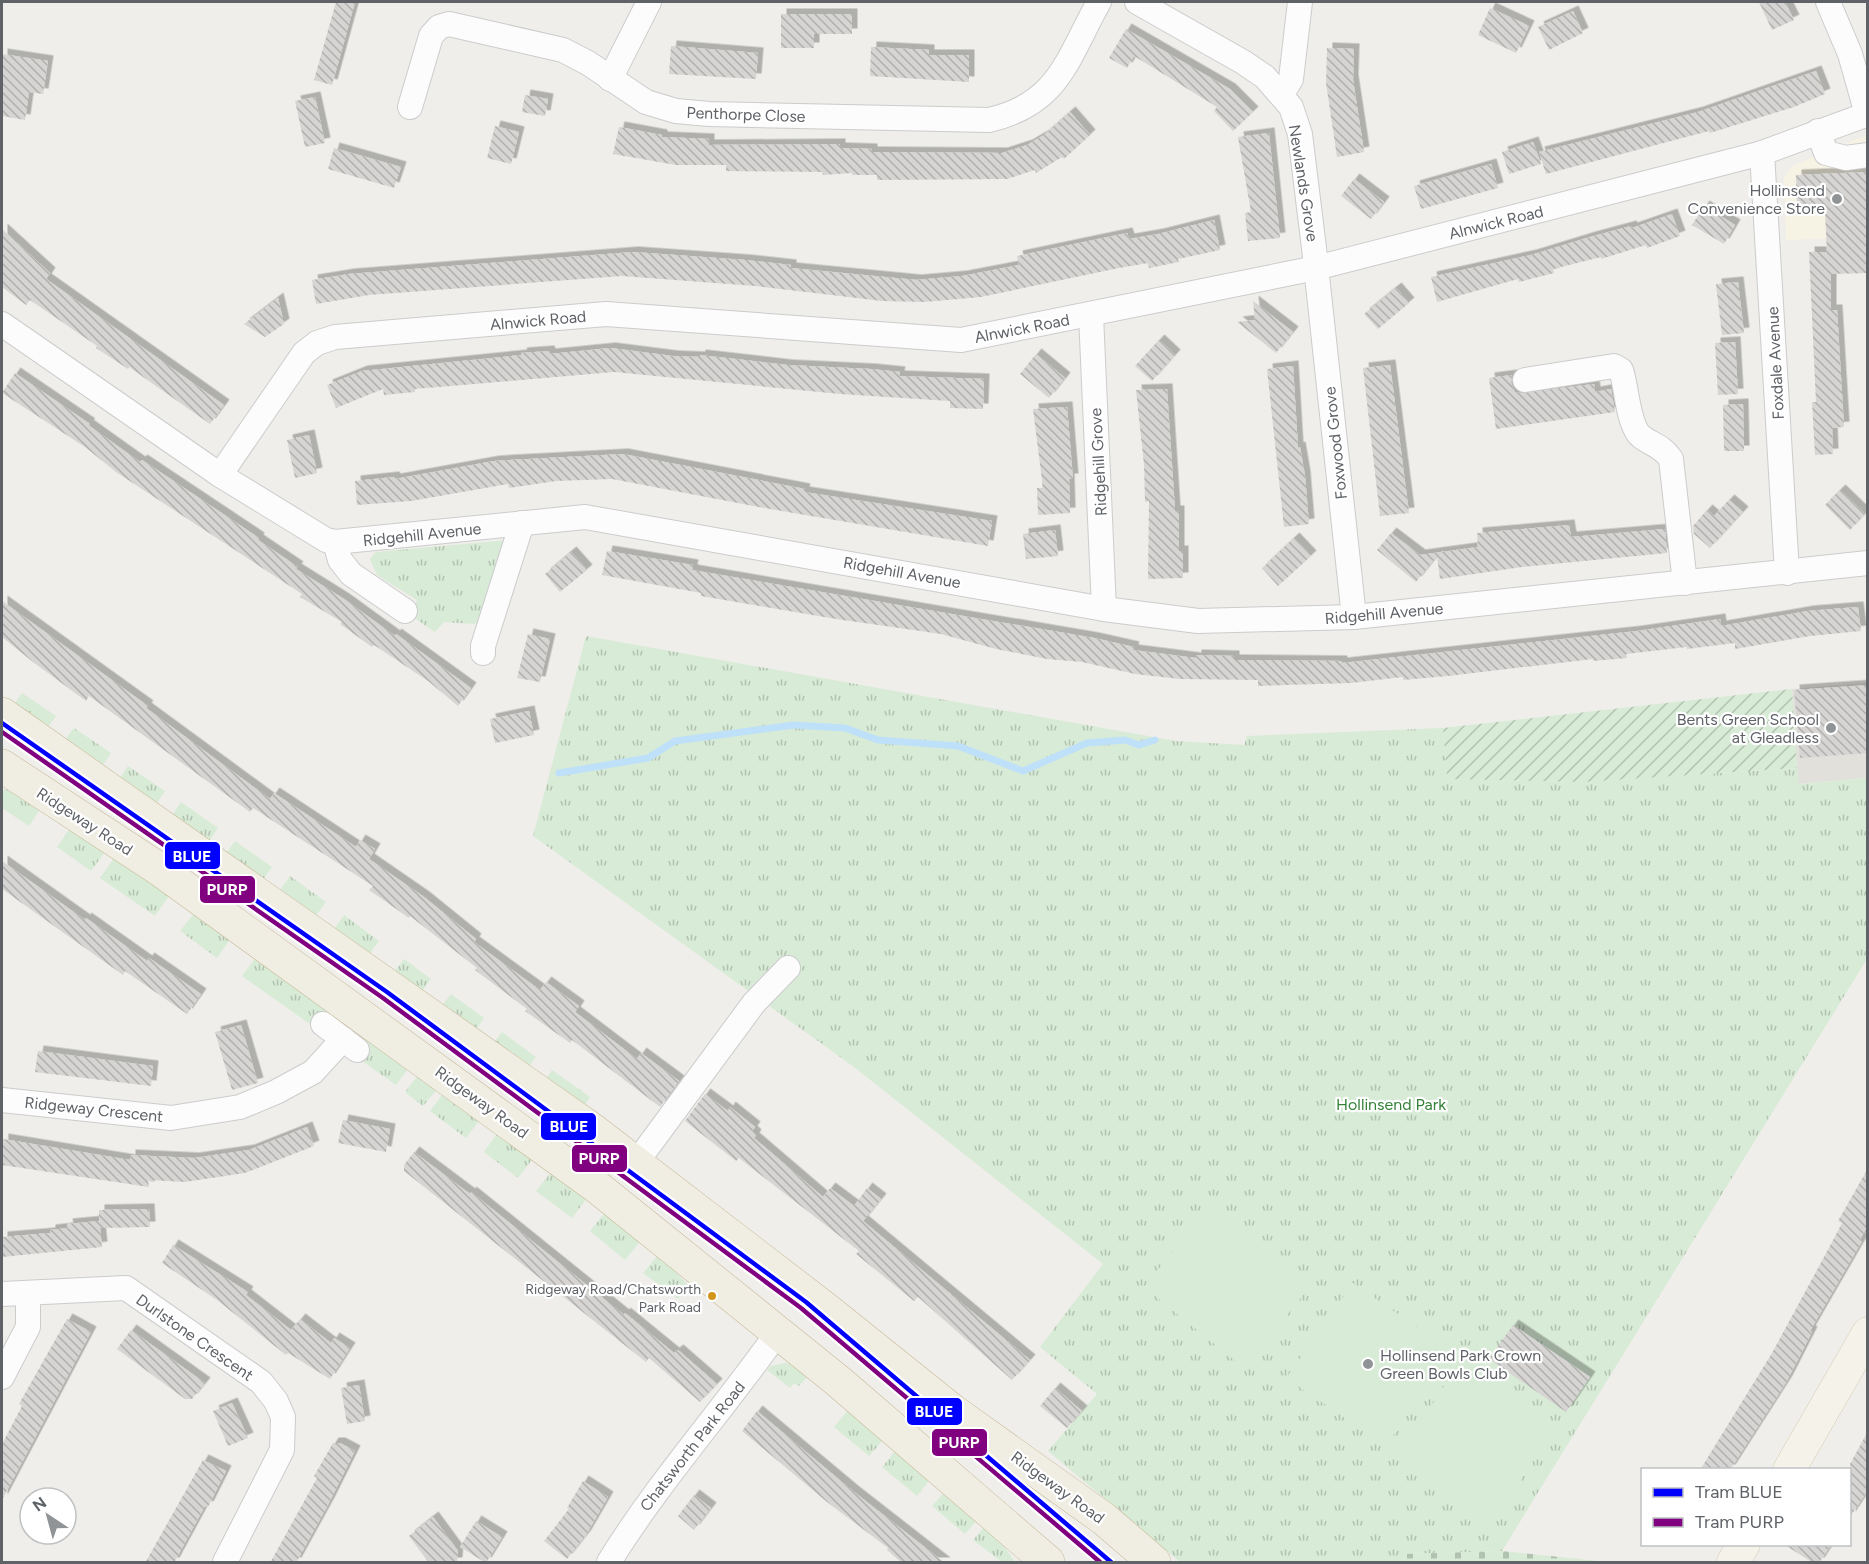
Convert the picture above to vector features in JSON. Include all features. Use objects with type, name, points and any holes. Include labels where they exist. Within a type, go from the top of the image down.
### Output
[{"type":"highway","name":"Ridgeway Road","points":[[2,714],[351,957],[636,1163],[827,1310],[953,1411],[1104,1520],[1154,1563]]},
{"type":"highway","name":"Ridgeway Road","points":[[2,766],[159,869],[597,1187],[778,1332],[1048,1563]]},
{"type":"main road","points":[[1790,1468],[1868,1333]]},
{"type":"main road","points":[[1733,1563],[1743,1546]]},
{"type":"street","points":[[609,79],[649,2]]},
{"type":"street","name":"Penthorpe Close","points":[[410,107],[431,36],[439,27],[449,24],[563,50],[588,63],[646,102],[676,111],[709,114],[989,120],[1014,114],[1050,89],[1099,2]]},
{"type":"street","name":"Newlands Grove","points":[[1137,2],[1243,62],[1282,94],[1291,107],[1300,134],[1316,268]]},
{"type":"street","points":[[1282,94],[1290,79],[1300,2]]},
{"type":"street","points":[[1828,2],[1850,54],[1867,114]]},
{"type":"street","name":"Alnwick Road","points":[[220,475],[304,353],[317,343],[335,337],[606,314],[961,340],[1316,268],[1762,153],[1867,114]]},
{"type":"street","points":[[1818,131],[1826,153],[1846,158],[1868,155]]},
{"type":"street","name":"Foxdale Avenue","points":[[1762,153],[1787,573]]},
{"type":"street","name":"Foxwood Grove","points":[[1316,268],[1354,617]]},
{"type":"street","name":"Ridgehill Grove","points":[[1091,315],[1104,609]]},
{"type":"street","points":[[2,324],[220,475],[326,540],[335,542],[340,561],[351,574],[405,611]]},
{"type":"street","points":[[1525,380],[1614,366],[1622,370],[1636,430],[1643,438],[1664,448],[1671,459],[1685,583]]},
{"type":"street","name":"Ridgehill Avenue","points":[[335,542],[585,517],[602,518],[1104,609],[1198,621],[1354,617],[1868,563]]},
{"type":"street","points":[[483,653],[483,646],[522,523]]},
{"type":"street","points":[[636,1163],[754,1003],[788,968]]},
{"type":"street","name":"Ridgeway Crescent","points":[[2,1100],[171,1118],[240,1107],[276,1092],[313,1072],[350,1044],[323,1024]]},
{"type":"street","name":"Durlstone Crescent","points":[[2,1294],[126,1288],[261,1382],[276,1401],[283,1417],[282,1450],[225,1563]]},
{"type":"street","points":[[2,1377],[28,1327],[28,1294]]},
{"type":"street","name":"Chatsworth Park Road","points":[[609,1563],[641,1511],[742,1384],[778,1332]]},
{"type":"shaded area","points":[[1867,135],[1867,237],[1786,240],[1784,177],[1792,166]]},
{"type":"shaded area","name":"Bents Green School at Gleadless","points":[[1867,683],[1867,778],[1798,784],[1792,689]]},
{"type":"green space","points":[[509,540],[482,620],[474,624],[444,622],[435,632],[410,615],[417,600],[377,575],[370,559],[376,552]]},
{"type":"green space","name":"Hollinsend Park","points":[[586,636],[1176,741],[1244,745],[1247,736],[1443,728],[1447,779],[1585,782],[1797,768],[1799,784],[1867,778],[1867,959],[1502,1551],[1406,1554],[1401,1562],[1180,1562],[1048,1451],[1097,1394],[1040,1347],[1103,1264],[854,1067],[533,836]]},
{"type":"green space","points":[[1792,689],[1797,768],[1585,782],[1447,779],[1443,728]]},
{"type":"green space","points":[[22,693],[56,716],[45,731],[12,707]]},
{"type":"green space","points":[[74,728],[111,753],[101,768],[63,742]]},
{"type":"green space","points":[[128,766],[165,791],[155,806],[118,781]]},
{"type":"green space","points":[[9,783],[43,805],[29,826],[2,808],[2,794]]},
{"type":"green space","points":[[181,802],[218,828],[208,843],[171,817]]},
{"type":"green space","points":[[71,827],[105,852],[91,871],[57,847]]},
{"type":"green space","points":[[235,841],[272,867],[262,881],[225,855]]},
{"type":"green space","points":[[114,858],[169,896],[155,916],[100,878]]},
{"type":"green space","points":[[290,876],[326,902],[314,918],[278,893]]},
{"type":"green space","points":[[195,912],[231,938],[217,958],[180,931]]},
{"type":"green space","points":[[344,915],[379,941],[367,957],[332,932]]},
{"type":"green space","points":[[257,956],[410,1066],[396,1085],[242,976]]},
{"type":"green space","points":[[404,959],[431,979],[419,995],[392,975]]},
{"type":"green space","points":[[451,994],[484,1018],[474,1033],[440,1008]]},
{"type":"green space","points":[[502,1032],[536,1057],[525,1071],[491,1046]]},
{"type":"green space","points":[[552,1070],[590,1097],[581,1110],[543,1083]]},
{"type":"green space","points":[[420,1073],[438,1088],[423,1106],[405,1092]]},
{"type":"green space","points":[[445,1091],[481,1118],[466,1138],[430,1111]]},
{"type":"green space","points":[[499,1131],[534,1157],[518,1178],[484,1152]]},
{"type":"green space","points":[[553,1170],[588,1197],[572,1218],[536,1191]]},
{"type":"green space","points":[[1213,1202],[1313,1283],[1244,1368],[1144,1287]]},
{"type":"green space","points":[[607,1210],[642,1239],[625,1260],[590,1231]]},
{"type":"green space","points":[[659,1254],[689,1286],[678,1299],[643,1273]]},
{"type":"green space","name":"Hollinsend Park Crown Green Bowls Club","points":[[1353,1283],[1450,1350],[1386,1446],[1286,1378]]},
{"type":"green space","name":"Hollinsend Park Crown Green Bowls Club","points":[[1462,1359],[1557,1425],[1493,1521],[1398,1456]]},
{"type":"green space","points":[[786,1363],[794,1365],[809,1375],[799,1386],[794,1383],[790,1388],[767,1370],[771,1366]]},
{"type":"green space","points":[[848,1410],[884,1439],[869,1456],[834,1427]]},
{"type":"green space","points":[[896,1450],[931,1478],[917,1496],[882,1467]]},
{"type":"green space","points":[[946,1490],[979,1518],[965,1534],[932,1506]]},
{"type":"green space","points":[[985,1526],[991,1528],[1015,1562],[1002,1562],[973,1540]]},
{"type":"green space","points":[[1502,1551],[1607,1562],[1401,1562],[1405,1554]]},
{"type":"building","points":[[336,2],[355,2],[332,85],[314,80]]},
{"type":"building","points":[[1759,2],[1785,2],[1794,20],[1772,30]]},
{"type":"building","points":[[1490,8],[1529,26],[1516,53],[1478,35]]},
{"type":"building","points":[[1573,11],[1583,33],[1549,50],[1538,27]]},
{"type":"building","points":[[781,14],[852,14],[852,34],[814,34],[814,48],[781,48]]},
{"type":"building","points":[[1126,29],[1230,89],[1253,112],[1233,131],[1214,111],[1217,107],[1134,56],[1127,68],[1109,58]]},
{"type":"building","points":[[671,46],[758,53],[756,79],[669,74]]},
{"type":"building","points":[[871,47],[929,50],[929,55],[969,55],[969,82],[870,76]]},
{"type":"building","points":[[1327,48],[1354,49],[1353,80],[1364,152],[1337,157],[1326,83]]},
{"type":"building","points":[[2,54],[48,61],[43,94],[29,92],[25,120],[2,116]]},
{"type":"building","points":[[1816,71],[1825,94],[1794,107],[1710,133],[1709,131],[1546,174],[1539,152],[1698,112]]},
{"type":"building","points":[[525,95],[548,99],[545,116],[522,112]]},
{"type":"building","points":[[315,97],[325,143],[305,147],[295,101]]},
{"type":"building","points":[[1070,112],[1090,135],[1064,159],[1062,157],[1036,173],[1035,170],[1007,179],[877,180],[877,175],[852,175],[852,173],[823,175],[822,172],[726,171],[726,165],[676,165],[613,154],[619,127],[662,135],[662,137],[709,139],[709,145],[840,144],[840,148],[872,149],[872,152],[1002,153],[1027,145],[1044,135]]},
{"type":"building","points":[[495,126],[519,132],[511,164],[487,158]]},
{"type":"building","points":[[1269,133],[1280,238],[1248,241],[1245,213],[1251,212],[1238,137]]},
{"type":"building","points":[[1533,142],[1541,164],[1509,174],[1502,152]]},
{"type":"building","points":[[334,148],[401,167],[394,188],[328,169]]},
{"type":"building","points":[[1491,164],[1498,188],[1421,209],[1414,186]]},
{"type":"building","points":[[1868,172],[1868,273],[1831,274],[1831,310],[1837,310],[1844,427],[1832,428],[1833,454],[1815,455],[1812,402],[1816,402],[1809,252],[1827,252],[1825,213],[1804,214],[1804,209],[1797,210],[1796,175]]},
{"type":"building","points":[[1354,179],[1384,202],[1371,219],[1341,196]]},
{"type":"building","points":[[1704,206],[1735,225],[1724,244],[1692,225]]},
{"type":"building","points":[[1672,214],[1680,236],[1647,248],[1646,245],[1601,259],[1601,257],[1553,269],[1554,273],[1519,282],[1518,279],[1437,302],[1431,277],[1531,255],[1631,226],[1632,228]]},
{"type":"building","points":[[1214,220],[1220,250],[1178,259],[1179,262],[1149,268],[1148,263],[1119,268],[981,297],[924,302],[882,301],[755,286],[622,276],[369,295],[316,304],[312,280],[349,274],[633,252],[745,260],[791,265],[791,268],[916,280],[962,276],[1019,265],[1017,256],[1127,233],[1129,239],[1158,234]]},
{"type":"building","points":[[2,229],[50,273],[46,279],[224,405],[210,424],[129,367],[128,369],[96,348],[97,346],[30,300],[26,305],[2,287]]},
{"type":"building","points":[[1738,282],[1744,333],[1722,335],[1716,284]]},
{"type":"building","points":[[1396,288],[1409,303],[1378,329],[1364,314]]},
{"type":"building","points":[[278,298],[284,324],[265,337],[244,324]]},
{"type":"building","points":[[1253,301],[1293,332],[1276,353],[1237,322],[1255,320]]},
{"type":"building","points":[[1159,340],[1175,355],[1152,381],[1135,366]]},
{"type":"building","points":[[1735,342],[1738,394],[1718,395],[1715,343]]},
{"type":"building","points":[[610,348],[673,356],[700,357],[700,355],[787,365],[870,369],[900,372],[899,376],[984,379],[983,409],[950,408],[950,401],[840,394],[614,372],[415,389],[415,392],[384,395],[383,389],[336,408],[327,385],[362,371],[522,355],[521,353],[549,351],[550,354]]},
{"type":"building","points":[[1036,354],[1065,378],[1049,398],[1020,374]]},
{"type":"building","points":[[1390,365],[1409,513],[1380,516],[1363,368]]},
{"type":"building","points":[[1293,366],[1298,448],[1300,447],[1305,476],[1309,524],[1284,527],[1267,369]]},
{"type":"building","points":[[15,373],[90,424],[88,425],[140,462],[142,460],[259,538],[258,540],[298,567],[296,569],[344,599],[395,636],[396,634],[471,688],[458,706],[428,681],[374,645],[372,647],[340,624],[342,622],[300,597],[302,594],[116,472],[85,447],[2,393]]},
{"type":"building","points":[[1512,375],[1511,383],[1515,392],[1520,393],[1594,384],[1595,392],[1611,389],[1615,412],[1496,429],[1489,378]]},
{"type":"building","points":[[1167,389],[1175,511],[1179,511],[1179,551],[1183,551],[1183,578],[1148,579],[1149,501],[1145,502],[1144,465],[1136,390]]},
{"type":"building","points":[[1743,404],[1744,451],[1724,451],[1723,405]]},
{"type":"building","points":[[1067,407],[1073,479],[1069,479],[1070,513],[1038,515],[1037,488],[1043,488],[1033,409]]},
{"type":"building","points":[[309,435],[317,473],[295,478],[287,440]]},
{"type":"building","points":[[623,454],[805,489],[804,492],[992,521],[988,546],[764,508],[612,479],[556,481],[509,488],[508,484],[411,501],[357,505],[355,481],[394,477],[395,479],[494,461]]},
{"type":"building","points":[[1840,490],[1865,514],[1850,530],[1825,505]]},
{"type":"building","points":[[1729,500],[1743,512],[1710,548],[1694,534],[1693,526],[1707,510],[1714,516]]},
{"type":"building","points":[[1569,525],[1571,537],[1665,529],[1667,553],[1522,567],[1440,579],[1437,556],[1416,582],[1377,550],[1391,533],[1420,555],[1478,547],[1477,533]]},
{"type":"building","points":[[1055,530],[1058,556],[1026,559],[1023,534]]},
{"type":"building","points":[[1294,538],[1311,556],[1278,586],[1262,568]]},
{"type":"building","points":[[607,551],[693,565],[692,570],[1094,638],[1134,647],[1133,650],[1196,658],[1196,655],[1234,656],[1234,660],[1342,661],[1342,663],[1637,631],[1720,619],[1721,626],[1808,611],[1858,607],[1861,631],[1810,636],[1735,649],[1735,643],[1687,649],[1687,647],[1626,654],[1627,658],[1593,661],[1593,659],[1448,676],[1403,680],[1403,677],[1351,683],[1258,686],[1258,680],[1180,679],[1135,674],[1082,662],[1047,659],[996,649],[941,634],[701,596],[701,593],[602,575]]},
{"type":"building","points":[[571,552],[587,570],[560,592],[545,574]]},
{"type":"building","points":[[2,601],[148,706],[146,708],[270,799],[274,793],[356,847],[360,840],[375,849],[369,859],[424,897],[476,939],[474,942],[540,990],[546,982],[579,1006],[575,1012],[637,1059],[641,1053],[679,1081],[660,1107],[572,1040],[570,1043],[525,1011],[527,1009],[475,970],[477,968],[410,916],[409,918],[369,890],[373,886],[253,808],[250,812],[89,696],[86,701],[33,662],[2,637]]},
{"type":"building","points":[[528,634],[550,639],[540,682],[517,678]]},
{"type":"building","name":"Bents Green School at Gleadless","points":[[1868,685],[1868,753],[1800,758],[1794,690]]},
{"type":"building","points":[[529,711],[534,735],[495,743],[490,719]]},
{"type":"building","points":[[2,861],[85,920],[86,918],[147,961],[149,958],[201,994],[187,1014],[125,971],[123,975],[2,889]]},
{"type":"building","points":[[241,1025],[258,1083],[232,1090],[215,1032]]},
{"type":"building","points":[[38,1051],[153,1066],[151,1086],[35,1072]]},
{"type":"building","points":[[705,1094],[728,1111],[730,1107],[755,1127],[752,1131],[756,1135],[754,1138],[823,1197],[830,1188],[854,1206],[867,1188],[881,1199],[863,1221],[1030,1360],[1012,1380],[918,1297],[914,1301],[856,1254],[859,1251],[739,1158],[736,1161],[685,1121]]},
{"type":"building","points":[[343,1120],[390,1129],[386,1152],[338,1143]]},
{"type":"building","points":[[307,1127],[314,1146],[245,1173],[185,1182],[148,1180],[149,1187],[2,1165],[3,1139],[130,1160],[130,1155],[194,1158],[249,1150]]},
{"type":"building","points":[[414,1152],[470,1194],[471,1192],[674,1353],[678,1350],[717,1384],[700,1402],[649,1358],[646,1362],[404,1171],[404,1165]]},
{"type":"building","points":[[1868,1168],[1868,1226],[1860,1239],[1862,1241],[1810,1331],[1812,1332],[1787,1381],[1731,1468],[1701,1468],[1772,1353],[1842,1223],[1838,1221]]},
{"type":"building","points":[[149,1209],[150,1227],[100,1228],[102,1247],[2,1257],[2,1237],[50,1233],[50,1230],[68,1228],[67,1224],[99,1221],[99,1210]]},
{"type":"building","points":[[173,1245],[248,1292],[246,1295],[291,1330],[300,1319],[331,1343],[334,1338],[350,1348],[330,1379],[288,1353],[286,1355],[217,1300],[162,1263]]},
{"type":"building","points":[[67,1319],[91,1332],[2,1500],[2,1444],[22,1406],[19,1404]]},
{"type":"building","points":[[1513,1325],[1590,1377],[1566,1412],[1489,1359]]},
{"type":"building","points":[[131,1330],[205,1383],[192,1399],[185,1399],[117,1349]]},
{"type":"building","points":[[359,1385],[365,1421],[347,1424],[341,1388]]},
{"type":"building","points":[[1055,1388],[1082,1411],[1067,1428],[1040,1406]]},
{"type":"building","points":[[232,1403],[248,1438],[228,1446],[213,1411]]},
{"type":"building","points":[[757,1411],[854,1492],[945,1563],[902,1563],[887,1550],[888,1548],[827,1502],[742,1431]]},
{"type":"building","points":[[1868,1431],[1868,1490],[1851,1516],[1851,1468],[1850,1464]]},
{"type":"building","points":[[333,1443],[340,1443],[355,1451],[329,1503],[296,1563],[270,1563],[317,1478],[314,1476]]},
{"type":"building","points":[[203,1460],[226,1471],[208,1507],[205,1506],[174,1563],[145,1563]]},
{"type":"building","points":[[583,1481],[608,1497],[586,1535],[567,1559],[544,1541],[569,1509],[567,1508]]},
{"type":"building","points":[[694,1495],[711,1508],[694,1530],[678,1516]]},
{"type":"building","points":[[433,1517],[458,1551],[457,1563],[429,1563],[409,1536]]},
{"type":"building","points":[[476,1521],[502,1537],[486,1563],[460,1547]]},
{"type":"building","points":[[1787,1546],[1830,1546],[1819,1563],[1813,1563]]},
{"type":"waterway","points":[[559,773],[648,758],[675,741],[794,725],[845,728],[878,740],[958,746],[1023,771],[1087,743],[1125,740],[1139,745],[1155,740]]},
{"type":"tram line","name":"BLUE","points":[[2,723],[387,992],[806,1302],[1111,1562]]},
{"type":"tram line","name":"PURP","points":[[2,732],[383,998],[801,1308],[1100,1562]]},
{"type":"place","name":"Hollinsend Convenience Store","points":[[1837,199]]},
{"type":"place","name":"Bents Green School at Gleadless","points":[[1831,728]]},
{"type":"place","name":"Ridgeway Road/Chatsworth Park Road","points":[[712,1296]]},
{"type":"place","name":"Hollinsend Park Crown Green Bowls Club","points":[[1368,1364]]}]
